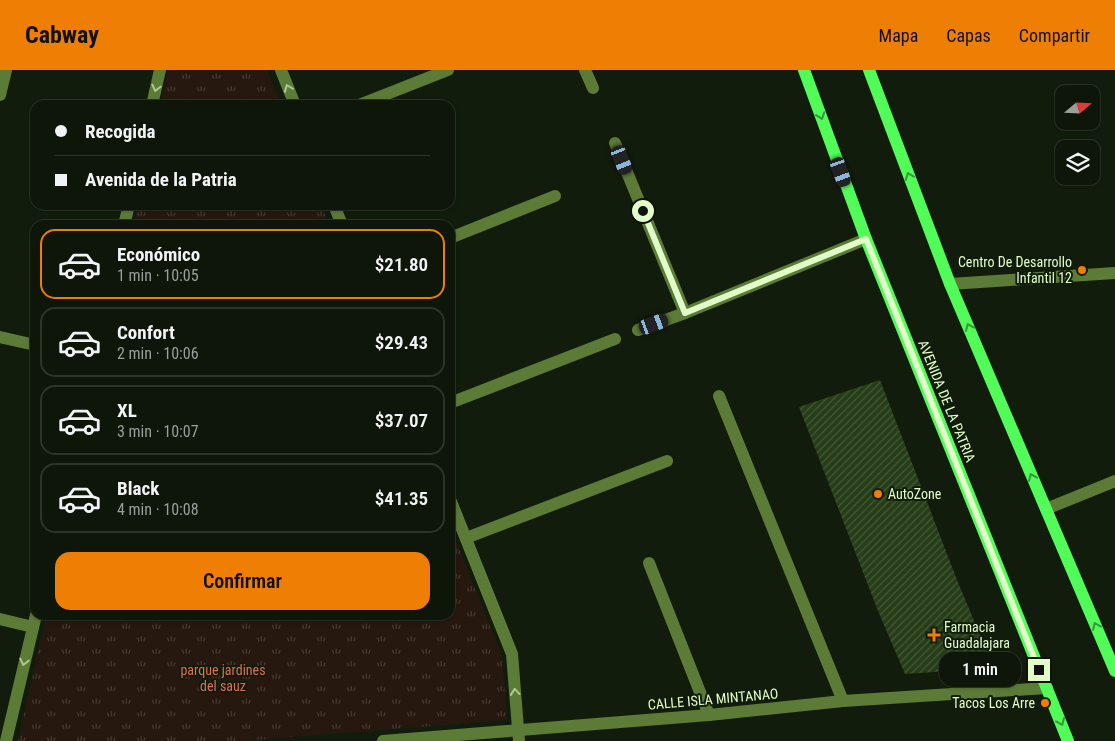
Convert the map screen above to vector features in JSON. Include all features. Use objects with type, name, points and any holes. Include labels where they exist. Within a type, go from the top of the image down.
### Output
[{"type":"main road","name":"AVENIDA DE LA PATRIA","points":[[804,70],[866,239],[1068,741]]},
{"type":"main road","points":[[869,70],[950,284],[1115,671]]},
{"type":"street","points":[[0,95],[6,70]]},
{"type":"street","points":[[153,100],[160,70]]},
{"type":"street","points":[[281,70],[292,100]]},
{"type":"street","points":[[372,100],[448,70]]},
{"type":"street","points":[[585,70],[592,88]]},
{"type":"street","points":[[615,143],[685,313]]},
{"type":"street","points":[[455,236],[555,196]]},
{"type":"street","points":[[638,330],[685,313],[866,239]]},
{"type":"street","points":[[950,284],[1115,273]]},
{"type":"street","points":[[0,337],[30,344]]},
{"type":"street","points":[[455,401],[615,339]]},
{"type":"street","points":[[719,396],[843,701]]},
{"type":"street","points":[[466,538],[667,461]]},
{"type":"street","points":[[1046,509],[1115,481]]},
{"type":"street","points":[[455,511],[512,654],[518,736]]},
{"type":"street","points":[[649,564],[709,715]]},
{"type":"street","points":[[0,620],[34,621],[6,741]]},
{"type":"street","name":"CALLE ISLA MINTANAO","points":[[383,741],[518,736],[843,701],[1046,688]]},
{"type":"green space","points":[[168,70],[267,70],[279,100],[161,100]]},
{"type":"green space","points":[[137,210],[323,210],[327,220],[134,220]]},
{"type":"green space","name":"parque jardines del sauz","points":[[455,538],[502,656],[507,720],[240,741],[18,741],[45,620],[455,620]]},
{"type":"building","name":"AutoZone","points":[[880,380],[957,580],[990,659],[949,671],[905,674],[878,611],[799,407]]},
{"type":"place","name":"Centro De Desarrollo Infantil 12","points":[[1082,270]]},
{"type":"place","name":"AutoZone","points":[[878,494]]},
{"type":"place","name":"Farmacia Guadalajara","points":[[934,635]]},
{"type":"place","name":"Tacos Los Arre","points":[[1045,703]]},
{"type":"route","points":[[643,211],[685,313],[824,258],[866,239],[1039,670]]}]
